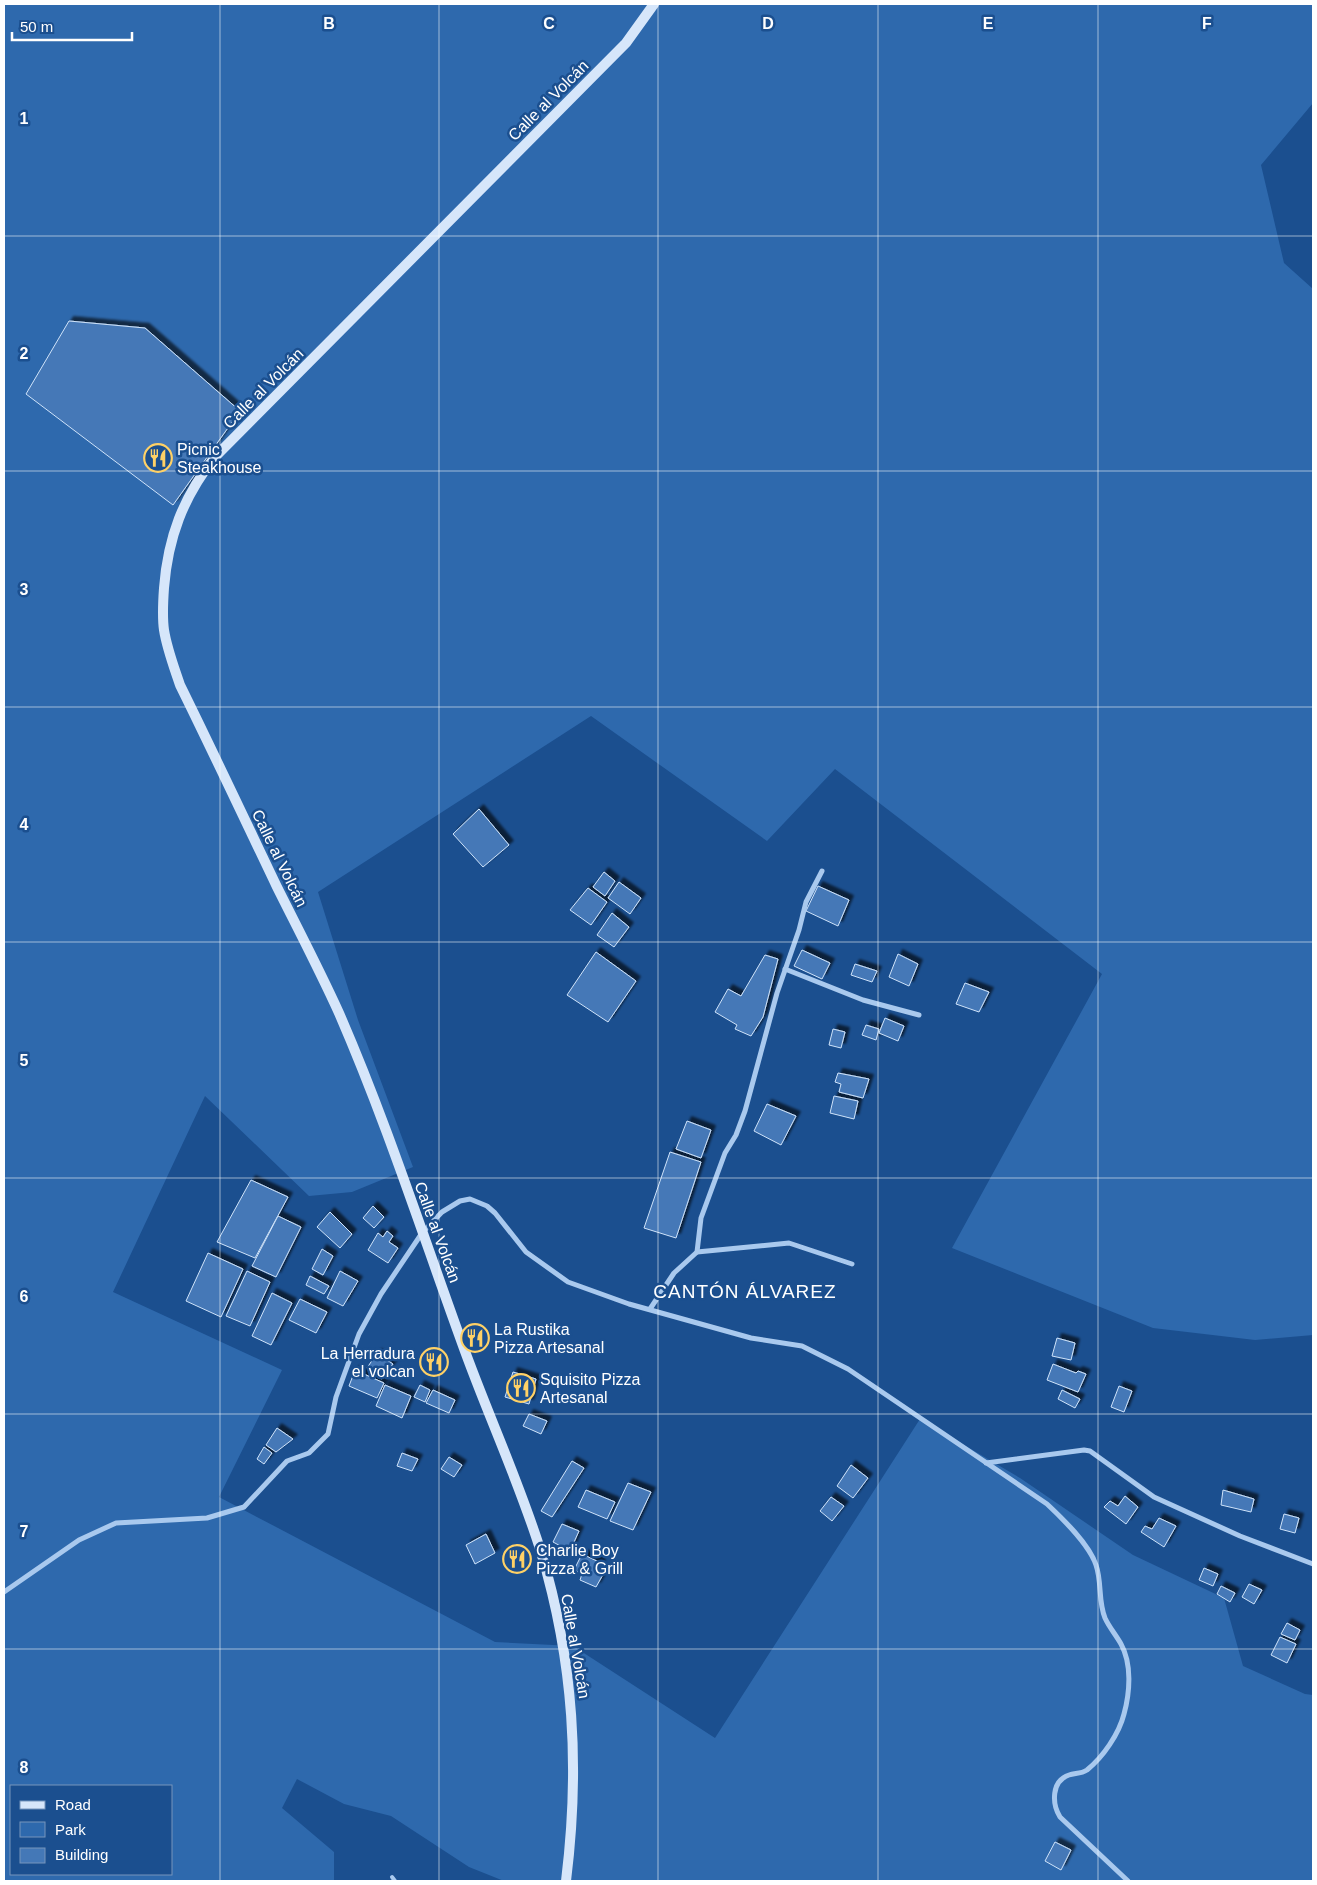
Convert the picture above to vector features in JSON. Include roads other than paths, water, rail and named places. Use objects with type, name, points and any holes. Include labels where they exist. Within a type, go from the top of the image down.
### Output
[{"type":"street","name":"Calle al Volcán","points":[[566,1881],[574,1761],[570,1687],[560,1628],[541,1552],[509,1476],[383,1122],[338,1012],[180,686],[168,649],[163,611],[168,553],[174,528],[202,474],[214,458],[626,43],[654,4]]},
{"type":"street","points":[[697,1252],[701,1218],[725,1153],[736,1135],[745,1111],[764,1036],[799,930],[806,902],[822,871]]},
{"type":"street","points":[[785,969],[863,1000],[918,1015]]},
{"type":"street","points":[[4,1592],[79,1540],[116,1523],[206,1518],[244,1507],[287,1461],[309,1453],[328,1434],[336,1397],[359,1334],[380,1294],[422,1232],[449,1206],[460,1201],[476,1200],[495,1213],[526,1252],[568,1282],[650,1309],[751,1338],[802,1346],[817,1352],[848,1369],[1047,1504],[1058,1514],[1084,1544],[1096,1565],[1105,1618],[1126,1656],[1129,1681],[1124,1716],[1113,1739],[1085,1772],[1063,1778],[1057,1786],[1054,1803],[1060,1817],[1128,1881]]},
{"type":"street","points":[[650,1309],[674,1273],[697,1252],[789,1243],[852,1264]]},
{"type":"street","points":[[985,1463],[1084,1450],[1090,1451],[1154,1496],[1240,1536],[1313,1564]]},
{"type":"place","name":"Picnic Steakhouse","points":[[158,458]]},
{"type":"place","name":"La Rustika Pizza Artesanal","points":[[475,1338]]},
{"type":"place","name":"La Herradura el volcan","points":[[434,1362]]},
{"type":"place","name":"Squisito Pizza Artesanal","points":[[521,1388]]},
{"type":"place","name":"Charlie Boy Pizza & Grill","points":[[517,1559]]},
{"type":"district","name":"CANTÓN ÁLVAREZ","points":[[745,1291]]}]
